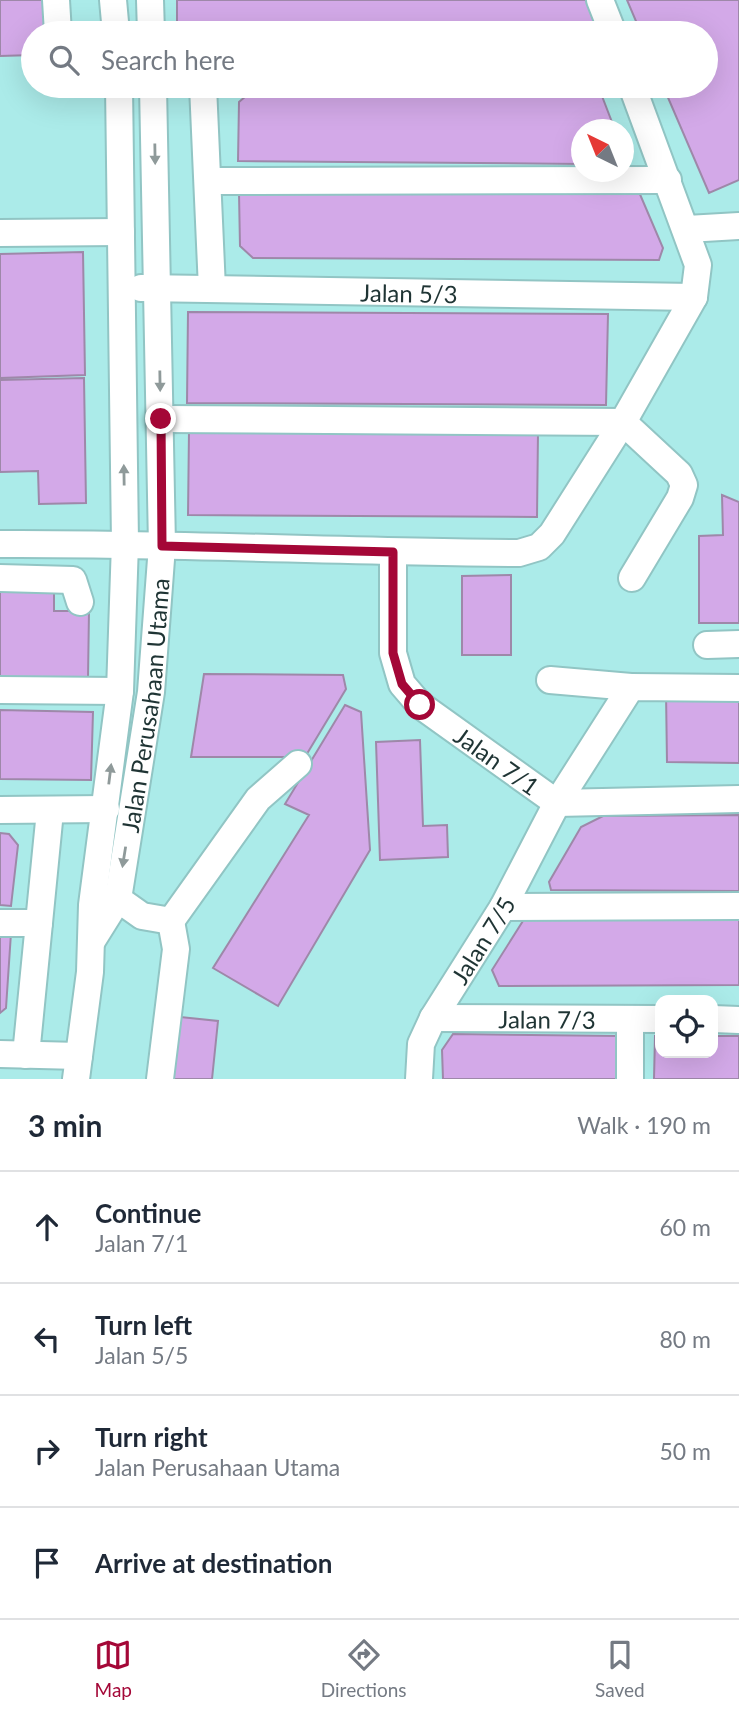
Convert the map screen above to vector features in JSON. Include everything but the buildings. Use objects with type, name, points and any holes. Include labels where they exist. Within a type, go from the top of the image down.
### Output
[{"type":"street","points":[[56,0],[57,21]]},
{"type":"street","points":[[113,0],[115,21]]},
{"type":"street","points":[[150,0],[151,21]]},
{"type":"street","points":[[600,0],[608,21]]},
{"type":"street","name":"Jalan Perusahaan Utama","points":[[78,1068],[93,939],[92,905],[120,691],[125,543],[119,98]]},
{"type":"street","name":"Jalan Perusahaan Utama","points":[[93,939],[118,899],[151,692],[162,546],[153,98]]},
{"type":"street","points":[[204,98],[212,289]]},
{"type":"street","points":[[0,544],[125,543],[393,552],[519,553],[539,547],[552,534],[623,422],[694,297],[698,265],[637,98]]},
{"type":"street","points":[[208,181],[668,180]]},
{"type":"street","points":[[687,229],[739,226]]},
{"type":"street","points":[[0,233],[121,232]]},
{"type":"street","name":"Jalan 5/3","points":[[122,287],[694,297]]},
{"type":"street","points":[[161,419],[623,422],[679,474],[684,485],[680,498],[632,578]]},
{"type":"street","name":"Jalan 7/1","points":[[393,552],[393,653],[402,684],[420,705],[557,803],[739,799]]},
{"type":"street","points":[[0,578],[73,580],[80,602]]},
{"type":"street","points":[[708,645],[739,644]]},
{"type":"street","points":[[550,680],[631,687],[739,688]]},
{"type":"street","name":"Jalan 7/5","points":[[419,1079],[421,1044],[433,1018],[503,907],[557,803],[631,687]]},
{"type":"street","points":[[0,690],[120,691]]},
{"type":"street","points":[[160,1079],[176,949],[171,921],[258,799],[298,764]]},
{"type":"street","points":[[0,810],[106,809]]},
{"type":"street","points":[[26,1055],[50,811]]},
{"type":"street","points":[[118,899],[142,916],[171,921]]},
{"type":"street","points":[[503,907],[739,906]]},
{"type":"street","points":[[0,923],[39,923]]},
{"type":"street","name":"Jalan 7/3","points":[[433,1018],[655,1019]]},
{"type":"street","points":[[630,1019],[630,1079]]},
{"type":"street","points":[[718,1020],[739,1020]]},
{"type":"street","points":[[0,1054],[26,1055],[78,1068]]},
{"type":"shaded area","points":[[0,0],[739,0],[739,1079],[0,1079]]},
{"type":"route","points":[[161,419],[162,546],[393,552],[393,653],[402,684],[420,705]]}]
